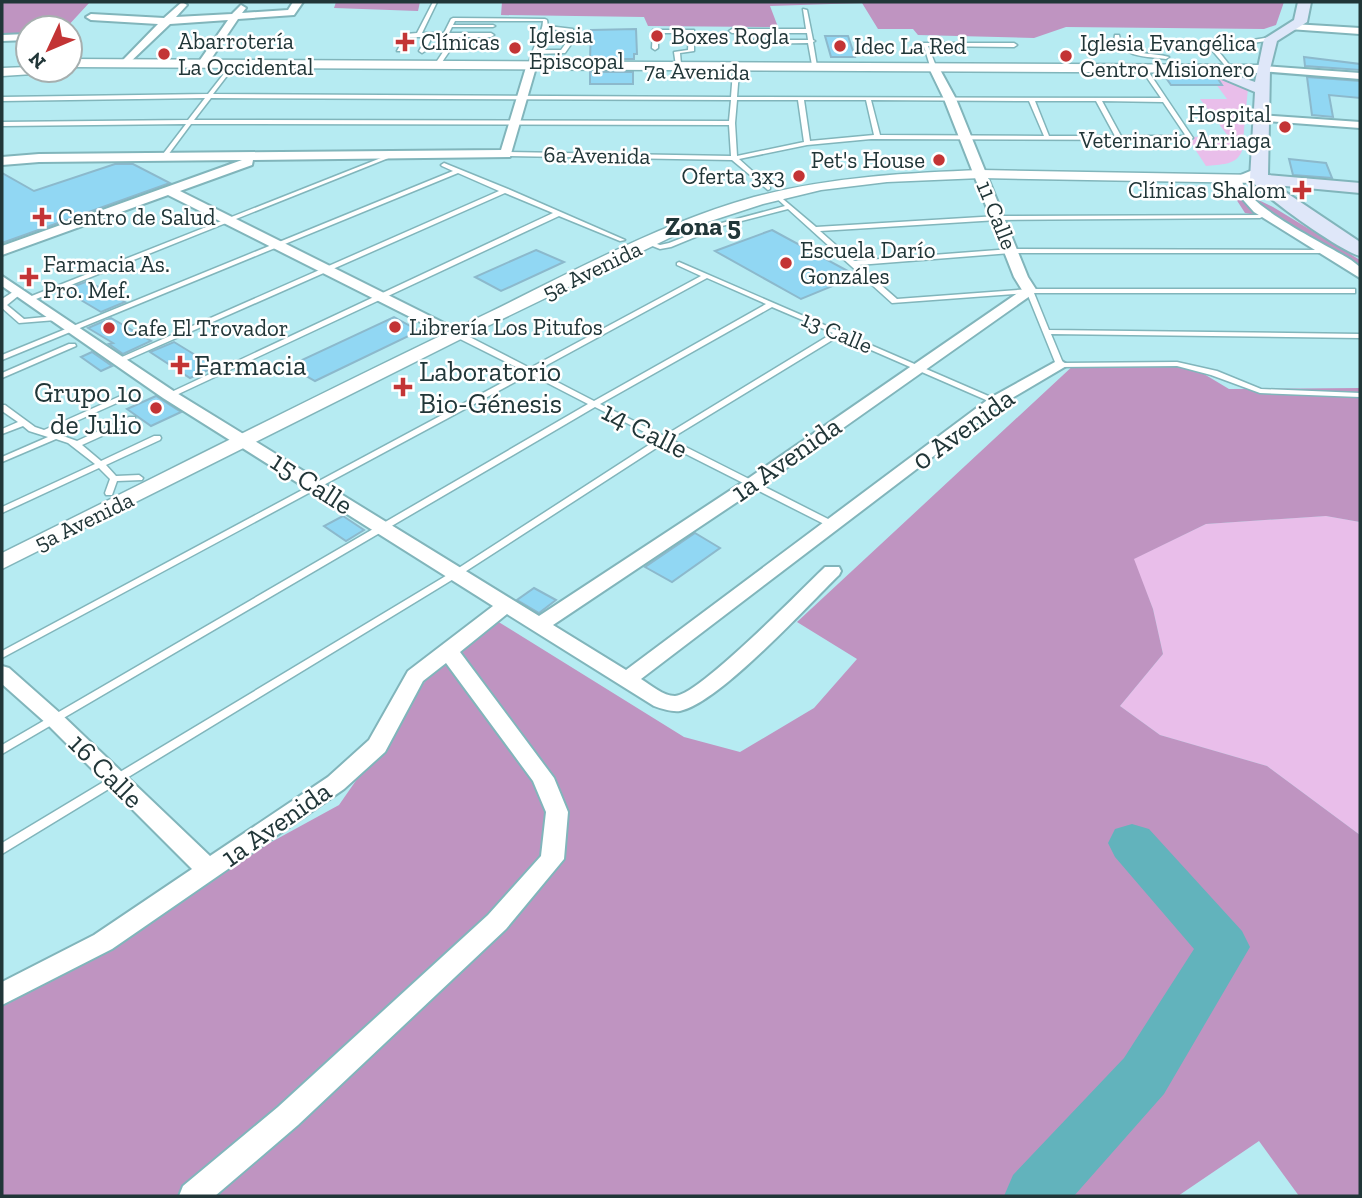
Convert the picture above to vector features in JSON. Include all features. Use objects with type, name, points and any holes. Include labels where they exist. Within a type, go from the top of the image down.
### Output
[{"type":"main road","points":[[1304,2],[1300,22],[1271,39],[1263,69],[1259,118],[1259,175],[1273,194],[1360,250]]},
{"type":"main road","points":[[1227,70],[1261,89]]},
{"type":"main road","name":"5a Avenida","points":[[1259,175],[1360,179]]},
{"type":"main road","name":"5a Avenida","points":[[1259,175],[1360,188]]},
{"type":"street","points":[[203,63],[246,2]]},
{"type":"street","points":[[91,17],[165,21],[237,14],[291,13],[298,2]]},
{"type":"street","points":[[127,62],[182,5]]},
{"type":"street","points":[[1293,27],[1360,32]]},
{"type":"street","name":"7a Avenida","points":[[84,66],[230,68],[532,62],[736,71],[935,69],[1169,58],[1227,70]]},
{"type":"street","name":"7a Avenida","points":[[84,65],[127,62],[532,62]]},
{"type":"street","points":[[506,154],[532,62]]},
{"type":"street","name":"7a Avenida","points":[[678,67],[815,65],[1146,72],[1263,69],[1360,76]]},
{"type":"street","name":"11 Calle","points":[[935,69],[1030,291]]},
{"type":"street","points":[[1259,118],[1360,125]]},
{"type":"street","name":"6a Avenida","points":[[2,160],[506,154]]},
{"type":"street","points":[[2,251],[266,156]]},
{"type":"street","name":"5a Avenida","points":[[450,331],[686,224],[821,186],[979,171],[1259,175]]},
{"type":"street","name":"5a Avenida","points":[[979,171],[1237,179],[1259,175]]},
{"type":"street","points":[[1237,179],[1235,184],[1239,191],[1261,209],[1331,252],[1360,274]]},
{"type":"street","name":"14 Calle","points":[[168,190],[450,331]]},
{"type":"street","name":"5a Avenida","points":[[2,562],[238,436],[450,331],[669,217],[736,195],[778,197]]},
{"type":"street","name":"15 Calle","points":[[2,280],[56,318],[72,338],[118,359],[169,395],[661,701],[677,704],[719,680],[832,571]]},
{"type":"street","name":"1a Avenida","points":[[540,624],[752,484],[1030,291]]},
{"type":"street","name":"0 Avenida","points":[[625,680],[996,401],[1060,365]]},
{"type":"street","name":"5a Avenida","points":[[2,547],[111,486],[139,478],[238,436]]},
{"type":"street","name":"1a Avenida","points":[[2,994],[103,942],[336,783],[377,746],[415,676],[507,604]]},
{"type":"street","points":[[193,1196],[288,1116],[498,922],[552,859],[557,812],[542,778],[448,651]]},
{"type":"street","name":"16 Calle","points":[[2,673],[54,719],[209,870]]},
{"type":"lane","points":[[419,35],[435,2]]},
{"type":"lane","points":[[805,10],[815,65]]},
{"type":"lane","points":[[438,64],[452,43],[448,35],[449,26],[453,19],[463,18],[545,20],[547,27],[532,62]]},
{"type":"lane","points":[[449,26],[493,26]]},
{"type":"lane","points":[[532,62],[565,50],[571,30],[547,27]]},
{"type":"lane","points":[[655,48],[655,31],[692,31],[691,51],[677,52],[678,67]]},
{"type":"lane","points":[[732,31],[809,31]]},
{"type":"lane","points":[[399,50],[408,35],[491,35]]},
{"type":"lane","points":[[422,51],[430,35]]},
{"type":"lane","points":[[1117,36],[1117,41],[1126,50],[1169,58]]},
{"type":"lane","points":[[1206,48],[1271,39]]},
{"type":"lane","points":[[737,42],[812,41]]},
{"type":"lane","points":[[935,69],[925,44],[1014,45]]},
{"type":"lane","points":[[1213,48],[1227,70]]},
{"type":"lane","points":[[163,158],[230,68]]},
{"type":"lane","points":[[736,71],[732,123],[734,158],[895,301],[1030,291],[1352,291]]},
{"type":"lane","points":[[1146,72],[1165,100]]},
{"type":"lane","points":[[2,99],[208,96],[1165,100]]},
{"type":"lane","points":[[801,98],[807,142]]},
{"type":"lane","points":[[868,98],[877,137]]},
{"type":"lane","points":[[1031,99],[1047,136]]},
{"type":"lane","points":[[1098,100],[1119,137]]},
{"type":"lane","name":"6a Avenida","points":[[506,154],[734,158],[807,142],[877,137],[1191,138],[1165,100]]},
{"type":"lane","points":[[2,124],[732,123]]},
{"type":"lane","points":[[56,318],[22,321],[3,305],[5,301],[228,220],[393,155]]},
{"type":"lane","points":[[444,165],[622,240]]},
{"type":"lane","points":[[2,376],[72,338],[276,244],[456,172]]},
{"type":"lane","points":[[118,359],[506,190]]},
{"type":"lane","points":[[169,395],[559,213]]},
{"type":"lane","points":[[814,229],[998,218],[1260,216]]},
{"type":"lane","points":[[852,263],[1011,251],[1319,251]]},
{"type":"lane","name":"13 Calle","points":[[679,264],[996,401]]},
{"type":"lane","points":[[2,655],[706,276]]},
{"type":"lane","name":"11 Calle","points":[[1030,291],[1060,365]]},
{"type":"lane","points":[[2,750],[380,527],[771,304]]},
{"type":"lane","name":"14 Calle","points":[[450,331],[833,525]]},
{"type":"lane","points":[[1047,332],[1360,336]]},
{"type":"lane","points":[[2,849],[457,573],[664,439],[839,333]]},
{"type":"lane","points":[[2,358],[72,338]]},
{"type":"lane","name":"0 Avenida","points":[[1060,365],[1177,364],[1214,373],[1260,391],[1360,396]]},
{"type":"lane","points":[[43,433],[125,396]]},
{"type":"lane","points":[[2,407],[23,423],[76,445],[94,458],[111,486]]},
{"type":"lane","points":[[76,445],[132,419]]},
{"type":"lane","points":[[2,432],[23,423]]},
{"type":"lane","points":[[2,460],[57,436]]},
{"type":"lane","points":[[2,510],[157,438]]},
{"type":"shaded area","points":[[2,2],[90,2],[79,14],[14,14],[14,35],[2,36]]},
{"type":"shaded area","points":[[336,2],[420,2],[418,11],[334,8]]},
{"type":"shaded area","points":[[502,2],[1284,2],[1276,25],[1264,29],[1066,27],[1034,38],[918,35],[913,29],[878,29],[862,3],[770,6],[778,27],[648,26],[644,17],[501,15]]},
{"type":"shaded area","points":[[1210,76],[1231,79],[1248,88],[1242,151],[1232,162],[1206,166],[1187,137],[1228,136],[1200,99],[1227,99]]},
{"type":"shaded area","points":[[1227,185],[1273,207],[1360,260],[1360,279],[1281,220],[1245,213]]},
{"type":"shaded area","points":[[1076,363],[1189,365],[1229,389],[1360,388],[1360,522],[1326,516],[1206,524],[1134,559],[1153,609],[1163,654],[1120,706],[1160,735],[1267,766],[1360,835],[1360,1196],[1299,1196],[1259,1141],[1178,1196],[2,1196],[2,989],[339,805],[428,677],[497,621],[684,737],[740,752],[814,708],[857,659],[797,622]]},
{"type":"shaded area","points":[[1326,516],[1360,522],[1360,835],[1267,766],[1160,735],[1120,706],[1163,654],[1153,609],[1133,559],[1206,524]]},
{"type":"building","points":[[636,29],[637,54],[634,54],[634,59],[590,59],[591,30]]},
{"type":"building","name":"Idec La Red","points":[[825,36],[848,36],[855,57],[831,57]]},
{"type":"building","points":[[1304,57],[1360,64],[1360,70],[1305,66]]},
{"type":"building","points":[[590,72],[633,72],[633,84],[590,84]]},
{"type":"building","points":[[1164,75],[1208,75],[1218,79],[1222,85],[1171,85]]},
{"type":"building","points":[[1307,77],[1360,81],[1360,98],[1329,95],[1333,117],[1312,115]]},
{"type":"building","points":[[1289,159],[1326,163],[1332,178],[1293,175]]},
{"type":"building","points":[[115,164],[133,164],[170,183],[2,243],[2,173],[34,191]]},
{"type":"building","name":"Escuela Darío Gonzáles","points":[[772,230],[857,276],[801,299],[715,251]]},
{"type":"building","points":[[536,250],[564,262],[501,291],[475,277]]},
{"type":"building","points":[[88,281],[125,302],[101,312],[64,290]]},
{"type":"building","points":[[394,317],[419,331],[315,381],[289,366]]},
{"type":"building","points":[[111,318],[151,341],[123,354],[109,344],[113,343],[88,328]]},
{"type":"building","points":[[174,342],[215,367],[190,378],[150,352]]},
{"type":"building","points":[[92,352],[112,366],[101,371],[81,357]]},
{"type":"building","name":"Grupo 1o de Julio","points":[[156,396],[181,412],[151,426],[127,409]]},
{"type":"building","points":[[343,516],[364,530],[346,541],[324,526]]},
{"type":"building","points":[[695,533],[720,548],[672,582],[645,567]]},
{"type":"building","points":[[534,588],[556,600],[539,613],[517,600]]},
{"type":"waterway","points":[[1034,1196],[1144,1076],[1224,947],[1132,843]]},
{"type":"place","name":"Boxes Rogla","points":[[657,36]]},
{"type":"place","name":"Clínicas","points":[[405,42]]},
{"type":"place","name":"Idec La Red","points":[[840,46]]},
{"type":"place","name":"Iglesia Episcopal","points":[[515,48]]},
{"type":"place","name":"Abarrotería La Occidental","points":[[164,54]]},
{"type":"place","name":"Iglesia Evangélica Centro Misionero","points":[[1066,56]]},
{"type":"place","name":"Hospital Veterinario Arriaga","points":[[1285,127]]},
{"type":"place","name":"Pet's House","points":[[939,160]]},
{"type":"place","name":"Oferta 3x3","points":[[799,176]]},
{"type":"place","name":"Clínicas Shalom","points":[[1302,190]]},
{"type":"place","name":"Centro de Salud","points":[[42,217]]},
{"type":"place","name":"Escuela Darío Gonzáles","points":[[786,263]]},
{"type":"place","name":"Farmacia As. Pro. Mef.","points":[[29,277]]},
{"type":"place","name":"Librería Los Pitufos","points":[[395,327]]},
{"type":"place","name":"Cafe El Trovador","points":[[109,328]]},
{"type":"place","name":"Farmacia","points":[[180,365]]},
{"type":"place","name":"Laboratorio Bio-Génesis","points":[[403,387]]},
{"type":"place","name":"Grupo 1o de Julio","points":[[156,408]]},
{"type":"district","name":"Zona 5","points":[[703,226]]}]
